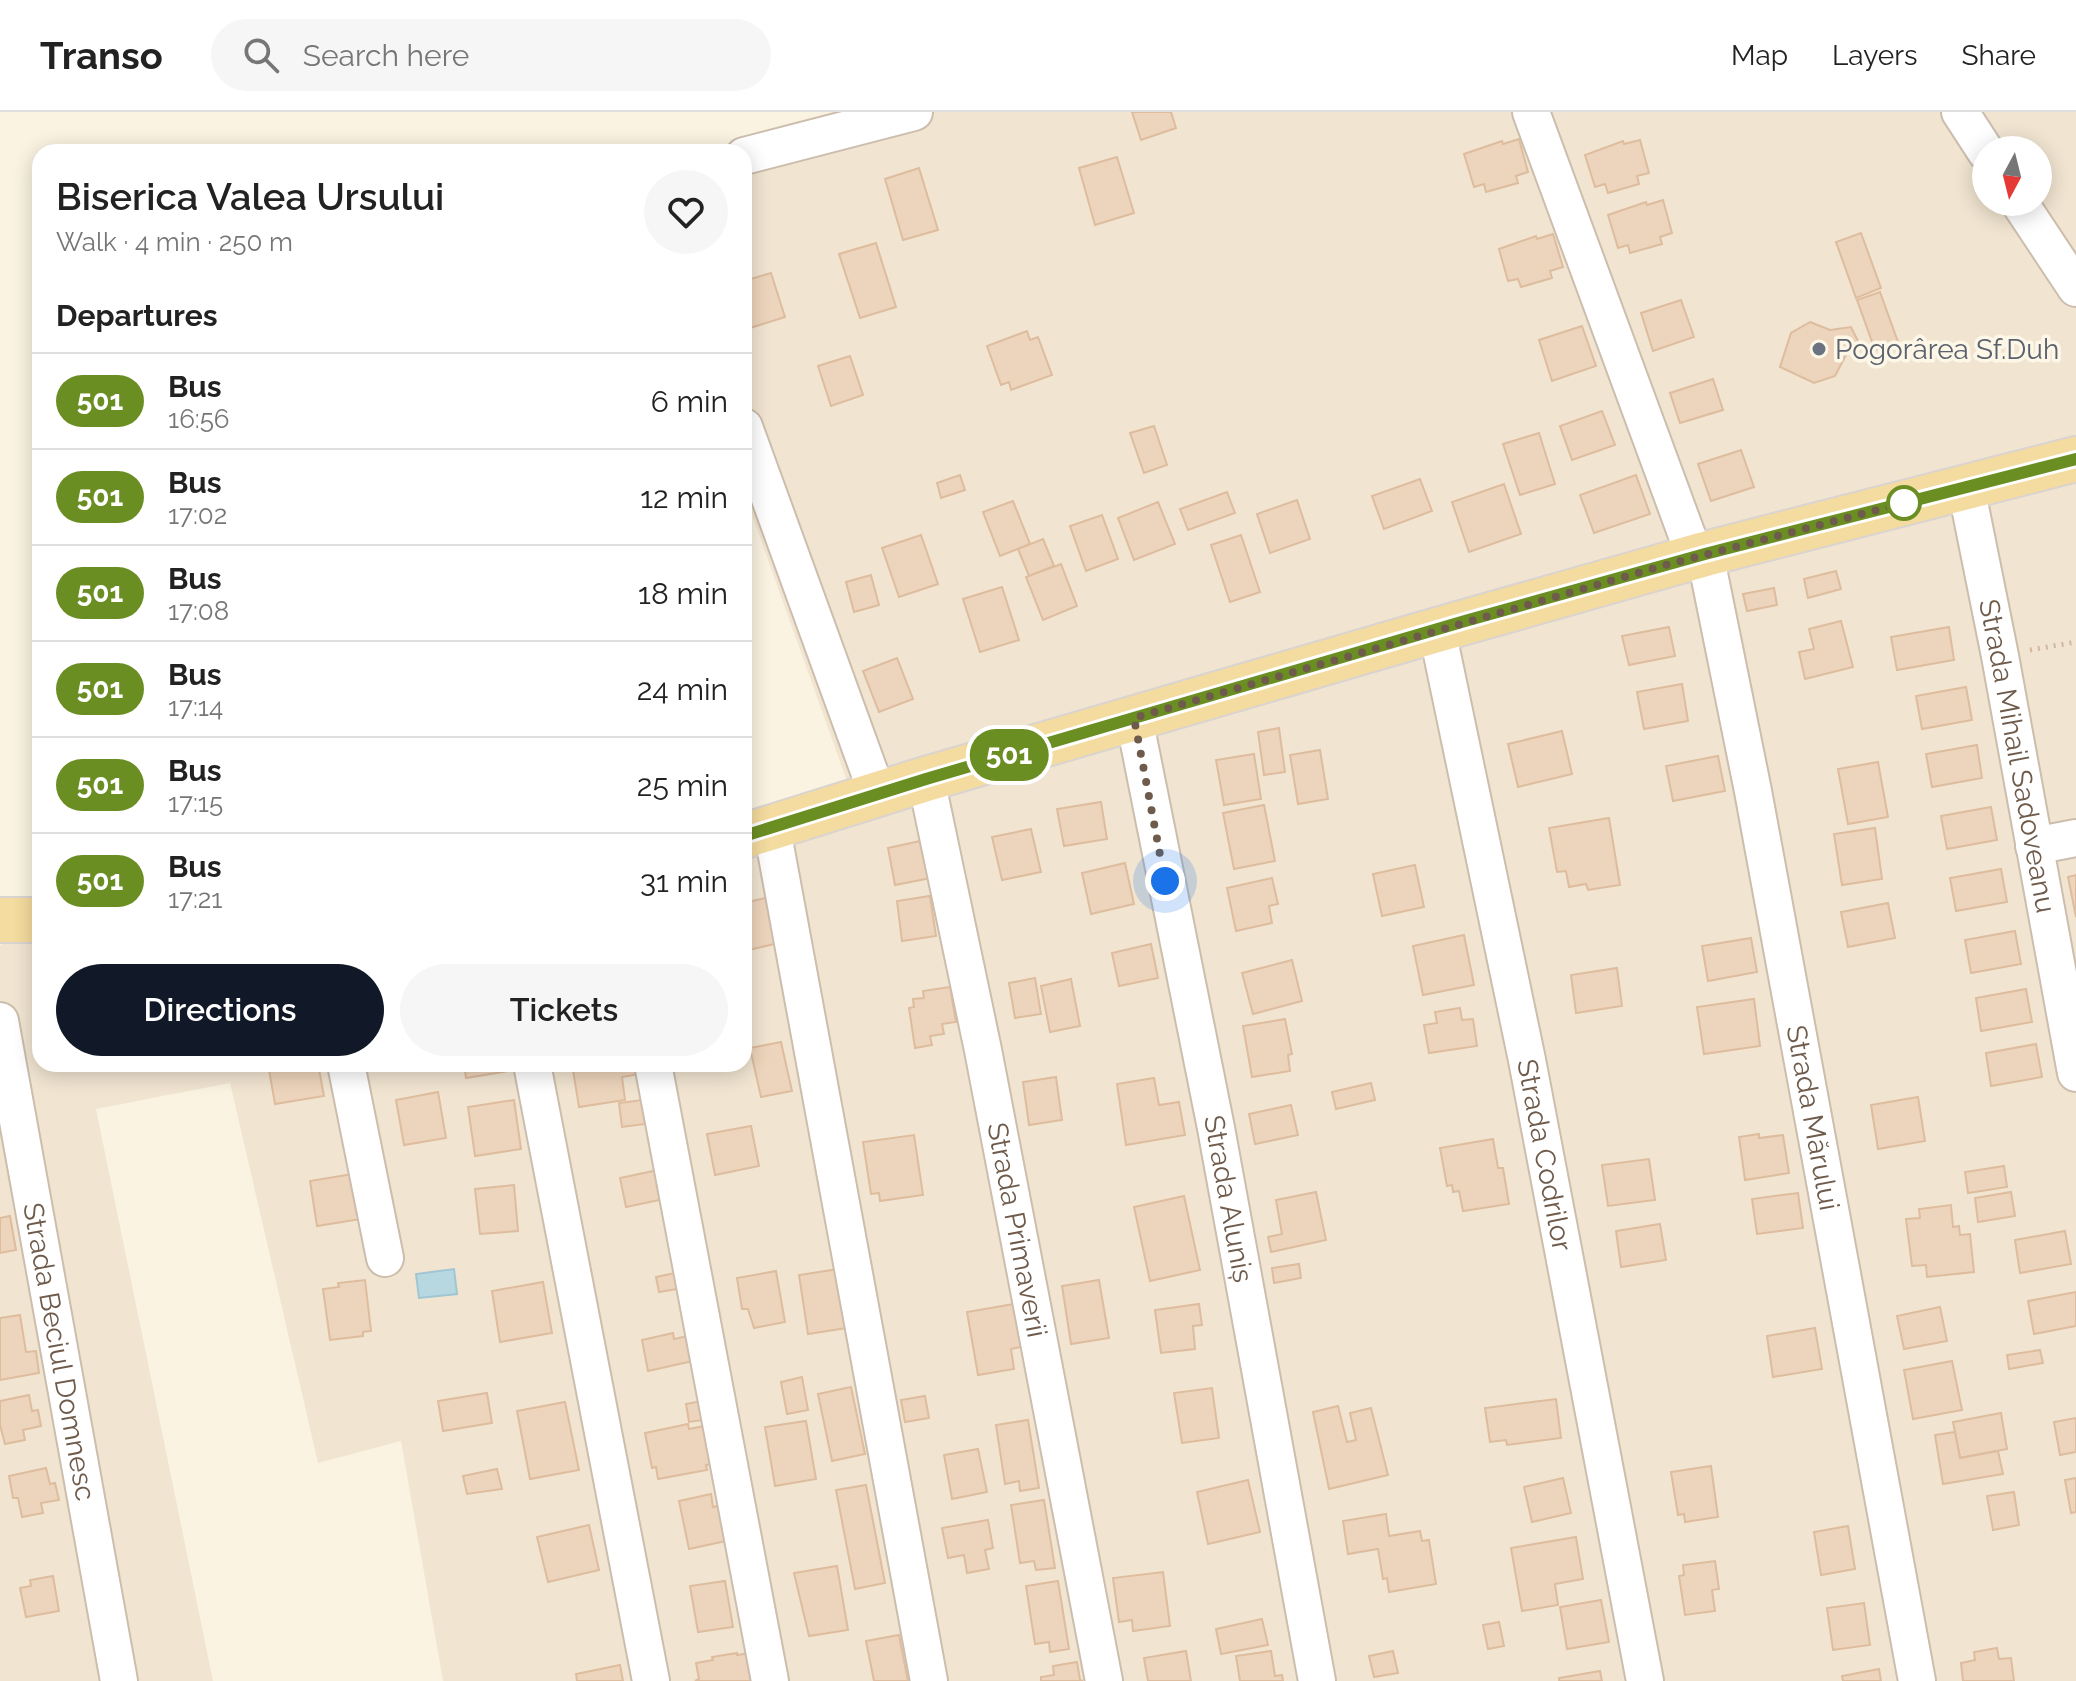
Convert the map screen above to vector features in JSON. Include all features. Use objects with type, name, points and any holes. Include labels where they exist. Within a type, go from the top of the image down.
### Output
[{"type":"main road","points":[[758,832],[877,793],[1437,630],[1700,556],[2076,459]]},
{"type":"main road","points":[[0,920],[32,920]]},
{"type":"street","points":[[752,154],[914,112]]},
{"type":"street","name":"Strada Mărului","points":[[1531,112],[1700,556],[1753,791],[1917,1681]]},
{"type":"street","points":[[1960,112],[1976,136]]},
{"type":"street","points":[[2028,216],[2076,288]]},
{"type":"street","points":[[752,449],[877,793]]},
{"type":"street","name":"Strada Mihail Sadoveanu","points":[[1966,487],[2076,1073]]},
{"type":"street","name":"Strada Codrilor","points":[[1437,630],[1527,1060],[1645,1681]]},
{"type":"street","name":"Strada Aluniș","points":[[1134,718],[1216,1128],[1317,1681]]},
{"type":"street","name":"Strada Primaverii","points":[[926,779],[983,1050],[1104,1681]]},
{"type":"street","points":[[758,832],[929,1681]]},
{"type":"street","points":[[2034,846],[2076,838]]},
{"type":"street","name":"Strada Beciul Domnesc","points":[[0,1021],[119,1681]]},
{"type":"street","points":[[348,1072],[385,1258]]},
{"type":"street","points":[[534,1072],[651,1681]]},
{"type":"street","points":[[655,1072],[770,1681]]},
{"type":"path","points":[[2000,656],[2076,642]]},
{"type":"shaded area","points":[[884,112],[2076,112],[2076,1681],[443,1681],[401,1441],[318,1463],[230,1083],[96,1109],[213,1681],[0,1681],[0,946],[32,916],[32,1072],[752,1072],[752,812],[847,781],[752,515],[752,150]]},
{"type":"water","points":[[454,1269],[457,1294],[419,1298],[416,1274]]},
{"type":"building","points":[[1132,112],[1171,112],[1176,128],[1141,140]]},
{"type":"building","points":[[1519,139],[1528,172],[1516,176],[1518,183],[1486,192],[1484,184],[1474,187],[1464,154],[1502,141],[1503,144]]},
{"type":"building","points":[[1640,140],[1649,173],[1637,176],[1639,184],[1608,193],[1605,184],[1595,187],[1585,155],[1623,141],[1624,144]]},
{"type":"building","points":[[1117,157],[1134,213],[1095,225],[1079,168]]},
{"type":"building","points":[[919,168],[938,230],[903,240],[885,179]]},
{"type":"building","points":[[1663,200],[1672,233],[1660,237],[1662,244],[1630,253],[1628,245],[1618,248],[1608,215],[1646,202],[1647,205]]},
{"type":"building","points":[[1861,233],[1881,288],[1856,298],[1836,242]]},
{"type":"building","points":[[1553,234],[1563,267],[1550,271],[1552,278],[1521,287],[1518,279],[1508,281],[1499,249],[1536,236],[1537,239]]},
{"type":"building","points":[[876,243],[896,307],[860,318],[839,254]]},
{"type":"building","points":[[771,273],[785,317],[752,327],[752,279]]},
{"type":"building","points":[[1880,292],[1898,342],[1875,350],[1857,300]]},
{"type":"building","points":[[1681,300],[1694,337],[1653,351],[1641,313]]},
{"type":"building","name":"Pogorârea Sf.Duh","points":[[1810,322],[1830,330],[1851,327],[1859,343],[1846,355],[1835,376],[1814,383],[1780,367],[1791,333]]},
{"type":"building","points":[[1582,326],[1596,366],[1552,381],[1539,340]]},
{"type":"building","points":[[1027,331],[1030,340],[1038,337],[1052,375],[1011,390],[1009,382],[1001,385],[987,346]]},
{"type":"building","points":[[850,356],[863,395],[831,406],[818,366]]},
{"type":"building","points":[[1713,379],[1723,410],[1680,423],[1670,393]]},
{"type":"building","points":[[1602,411],[1615,445],[1572,460],[1560,426]]},
{"type":"building","points":[[1154,426],[1167,465],[1144,473],[1130,433]]},
{"type":"building","points":[[1539,433],[1555,484],[1520,495],[1503,444]]},
{"type":"building","points":[[1741,450],[1754,487],[1711,501],[1698,464]]},
{"type":"building","points":[[960,475],[965,490],[941,498],[937,483]]},
{"type":"building","points":[[1636,475],[1650,514],[1594,533],[1580,495]]},
{"type":"building","points":[[1420,479],[1432,511],[1384,529],[1372,496]]},
{"type":"building","points":[[1504,484],[1521,534],[1469,552],[1452,502]]},
{"type":"building","points":[[1227,492],[1235,513],[1188,530],[1180,509]]},
{"type":"building","points":[[1297,500],[1310,539],[1270,553],[1257,514]]},
{"type":"building","points":[[1013,501],[1030,544],[1000,556],[983,512]]},
{"type":"building","points":[[1158,502],[1175,544],[1134,560],[1118,518]]},
{"type":"building","points":[[1102,515],[1118,559],[1086,571],[1070,526]]},
{"type":"building","points":[[921,535],[938,584],[899,597],[882,548]]},
{"type":"building","points":[[1241,535],[1260,592],[1230,602],[1211,545]]},
{"type":"building","points":[[1043,539],[1054,566],[1029,576],[1018,549]]},
{"type":"building","points":[[1061,564],[1077,606],[1043,620],[1026,577]]},
{"type":"building","points":[[1836,571],[1841,589],[1808,598],[1804,579]]},
{"type":"building","points":[[871,575],[879,605],[854,612],[846,582]]},
{"type":"building","points":[[1002,587],[1019,640],[980,652],[963,599]]},
{"type":"building","points":[[1774,588],[1777,605],[1747,611],[1743,594]]},
{"type":"building","points":[[1841,621],[1853,667],[1805,679],[1799,652],[1814,649],[1809,629]]},
{"type":"building","points":[[1669,627],[1675,656],[1629,665],[1622,636]]},
{"type":"building","points":[[1949,627],[1954,660],[1897,670],[1891,637]]},
{"type":"building","points":[[897,658],[913,699],[879,712],[863,671]]},
{"type":"building","points":[[1682,684],[1688,721],[1644,729],[1637,692]]},
{"type":"building","points":[[1966,687],[1972,720],[1922,729],[1916,696]]},
{"type":"building","points":[[1279,728],[1285,772],[1264,775],[1258,732]]},
{"type":"building","points":[[1562,731],[1572,774],[1518,787],[1508,744]]},
{"type":"building","points":[[1977,745],[1982,778],[1932,787],[1926,754]]},
{"type":"building","points":[[1320,750],[1328,799],[1298,804],[1290,755]]},
{"type":"building","points":[[1254,754],[1261,799],[1224,805],[1216,760]]},
{"type":"building","points":[[1718,756],[1725,791],[1673,801],[1666,766]]},
{"type":"building","points":[[1878,762],[1888,817],[1848,824],[1838,769]]},
{"type":"building","points":[[1101,802],[1107,839],[1064,846],[1057,809]]},
{"type":"building","points":[[1264,805],[1275,861],[1234,869],[1223,813]]},
{"type":"building","points":[[1991,807],[1997,840],[1947,849],[1941,816]]},
{"type":"building","points":[[1609,818],[1620,885],[1588,890],[1586,884],[1569,887],[1566,871],[1557,872],[1549,828]]},
{"type":"building","points":[[1875,828],[1882,879],[1842,885],[1834,834]]},
{"type":"building","points":[[1031,829],[1041,872],[1002,880],[992,837]]},
{"type":"building","points":[[920,841],[931,878],[895,885],[888,848]]},
{"type":"building","points":[[1125,863],[1134,904],[1091,914],[1082,873]]},
{"type":"building","points":[[1415,865],[1424,907],[1382,916],[1373,874]]},
{"type":"building","points":[[2001,869],[2007,902],[1956,911],[1950,878]]},
{"type":"building","points":[[2076,875],[2076,917],[2068,877]]},
{"type":"building","points":[[1272,878],[1278,904],[1269,906],[1272,923],[1236,931],[1227,888]]},
{"type":"building","points":[[930,896],[936,936],[902,941],[897,901]]},
{"type":"building","points":[[769,897],[779,943],[752,949],[752,901]]},
{"type":"building","points":[[1888,903],[1895,938],[1848,947],[1841,912]]},
{"type":"building","points":[[2015,931],[2021,964],[1971,973],[1965,940]]},
{"type":"building","points":[[1464,935],[1474,985],[1423,995],[1413,946]]},
{"type":"building","points":[[1751,938],[1757,972],[1708,981],[1702,946]]},
{"type":"building","points":[[1151,944],[1158,978],[1119,986],[1112,953]]},
{"type":"building","points":[[1292,960],[1302,1001],[1253,1014],[1242,973]]},
{"type":"building","points":[[1617,968],[1622,1006],[1576,1013],[1571,975]]},
{"type":"building","points":[[1035,978],[1041,1014],[1015,1018],[1009,983]]},
{"type":"building","points":[[1071,979],[1080,1026],[1050,1032],[1041,986]]},
{"type":"building","points":[[950,987],[956,1022],[942,1024],[944,1034],[930,1036],[932,1045],[915,1048],[909,1008],[914,1007],[913,999],[924,998],[923,991]]},
{"type":"building","points":[[2026,989],[2032,1022],[1981,1031],[1976,998]]},
{"type":"building","points":[[1754,999],[1760,1046],[1704,1054],[1697,1007]]},
{"type":"building","points":[[1460,1008],[1462,1020],[1473,1019],[1477,1046],[1429,1053],[1424,1025],[1437,1023],[1435,1012]]},
{"type":"building","points":[[1285,1019],[1292,1054],[1288,1055],[1290,1071],[1252,1077],[1243,1026]]},
{"type":"building","points":[[781,1042],[792,1091],[761,1097],[752,1048]]},
{"type":"building","points":[[2036,1044],[2042,1077],[1991,1086],[1986,1053]]},
{"type":"building","points":[[269,1072],[320,1072],[324,1096],[275,1104]]},
{"type":"building","points":[[465,1072],[502,1072],[466,1078]]},
{"type":"building","points":[[573,1072],[640,1072],[622,1077],[625,1100],[579,1107]]},
{"type":"building","points":[[1056,1077],[1062,1120],[1029,1125],[1023,1082]]},
{"type":"building","points":[[1154,1078],[1159,1105],[1179,1102],[1185,1135],[1126,1145],[1117,1084]]},
{"type":"building","points":[[1371,1083],[1375,1100],[1336,1109],[1332,1092]]},
{"type":"building","points":[[438,1092],[446,1138],[404,1145],[396,1100]]},
{"type":"building","points":[[1918,1097],[1925,1141],[1878,1149],[1871,1105]]},
{"type":"building","points":[[514,1100],[521,1149],[475,1156],[468,1107]]},
{"type":"building","points":[[642,1100],[645,1124],[622,1127],[619,1103]]},
{"type":"building","points":[[1291,1105],[1298,1135],[1255,1144],[1249,1114]]},
{"type":"building","points":[[751,1126],[759,1166],[715,1175],[707,1134]]},
{"type":"building","points":[[1759,1134],[1759,1138],[1783,1135],[1789,1173],[1745,1180],[1739,1137]]},
{"type":"building","points":[[914,1135],[923,1195],[880,1201],[879,1193],[871,1194],[863,1142]]},
{"type":"building","points":[[1493,1139],[1498,1168],[1503,1168],[1509,1204],[1463,1211],[1459,1191],[1453,1192],[1452,1185],[1447,1186],[1440,1148]]},
{"type":"building","points":[[1649,1159],[1655,1200],[1608,1206],[1602,1165]]},
{"type":"building","points":[[2004,1166],[2007,1187],[1968,1193],[1965,1172]]},
{"type":"building","points":[[658,1170],[664,1199],[626,1207],[620,1178]]},
{"type":"building","points":[[353,1174],[361,1219],[317,1226],[310,1181]]},
{"type":"building","points":[[514,1185],[518,1231],[480,1234],[475,1189]]},
{"type":"building","points":[[1316,1192],[1326,1240],[1271,1252],[1268,1237],[1282,1234],[1276,1200]]},
{"type":"building","points":[[2011,1192],[2015,1216],[1978,1222],[1975,1198]]},
{"type":"building","points":[[1798,1193],[1803,1228],[1757,1234],[1752,1199]]},
{"type":"building","points":[[1184,1196],[1200,1270],[1150,1281],[1134,1207]]},
{"type":"building","points":[[1951,1205],[1953,1227],[1959,1226],[1960,1235],[1970,1234],[1974,1272],[1927,1277],[1926,1265],[1912,1266],[1906,1219],[1920,1218],[1919,1209]]},
{"type":"building","points":[[10,1216],[16,1250],[0,1253],[0,1218]]},
{"type":"building","points":[[1660,1224],[1666,1260],[1621,1267],[1616,1231]]},
{"type":"building","points":[[2065,1231],[2071,1264],[2020,1273],[2015,1240]]},
{"type":"building","points":[[1299,1264],[1301,1278],[1274,1283],[1272,1268]]},
{"type":"building","points":[[839,1269],[847,1328],[808,1334],[799,1275]]},
{"type":"building","points":[[776,1271],[785,1322],[754,1328],[748,1309],[742,1309],[737,1278]]},
{"type":"building","points":[[680,1272],[683,1288],[659,1292],[656,1277]]},
{"type":"building","points":[[365,1280],[371,1331],[363,1332],[363,1336],[330,1340],[323,1289],[339,1287],[338,1283]]},
{"type":"building","points":[[1099,1280],[1109,1338],[1071,1344],[1062,1286]]},
{"type":"building","points":[[543,1282],[552,1333],[500,1342],[492,1291]]},
{"type":"building","points":[[2076,1292],[2076,1326],[2034,1334],[2028,1301]]},
{"type":"building","points":[[1014,1304],[1021,1347],[1011,1349],[1014,1369],[978,1375],[967,1312]]},
{"type":"building","points":[[1199,1304],[1202,1325],[1193,1326],[1195,1349],[1161,1353],[1155,1310]]},
{"type":"building","points":[[1940,1307],[1947,1341],[1904,1349],[1897,1316]]},
{"type":"building","points":[[20,1315],[26,1352],[36,1351],[39,1373],[0,1380],[0,1318]]},
{"type":"building","points":[[1815,1328],[1822,1369],[1773,1377],[1767,1336]]},
{"type":"building","points":[[673,1333],[674,1339],[688,1336],[693,1361],[648,1371],[642,1340]]},
{"type":"building","points":[[2040,1350],[2043,1363],[2009,1369],[2007,1355]]},
{"type":"building","points":[[1952,1361],[1962,1410],[1913,1419],[1904,1370]]},
{"type":"building","points":[[802,1377],[808,1410],[787,1414],[781,1382]]},
{"type":"building","points":[[851,1387],[865,1454],[832,1461],[818,1394]]},
{"type":"building","points":[[1212,1388],[1219,1438],[1182,1443],[1174,1393]]},
{"type":"building","points":[[487,1393],[492,1423],[443,1431],[438,1401]]},
{"type":"building","points":[[29,1395],[32,1411],[38,1410],[41,1426],[23,1430],[25,1440],[5,1444],[0,1425],[0,1401]]},
{"type":"building","points":[[925,1396],[929,1418],[905,1422],[901,1400]]},
{"type":"building","points":[[1556,1399],[1561,1438],[1507,1445],[1506,1440],[1490,1442],[1485,1408]]},
{"type":"building","points":[[708,1400],[711,1419],[689,1422],[686,1404]]},
{"type":"building","points":[[565,1402],[579,1470],[530,1479],[517,1411]]},
{"type":"building","points":[[1338,1406],[1347,1442],[1356,1440],[1350,1413],[1371,1408],[1388,1475],[1329,1489],[1313,1412]]},
{"type":"building","points":[[2001,1413],[2007,1449],[1960,1458],[1953,1422]]},
{"type":"building","points":[[2076,1418],[2076,1452],[2060,1455],[2054,1422]]},
{"type":"building","points":[[1028,1420],[1039,1488],[1020,1491],[1019,1481],[1005,1484],[996,1425]]},
{"type":"building","points":[[806,1421],[816,1479],[775,1486],[765,1427]]},
{"type":"building","points":[[688,1424],[689,1429],[704,1426],[712,1464],[706,1465],[707,1470],[658,1479],[656,1467],[652,1468],[645,1433]]},
{"type":"building","points":[[1955,1432],[1960,1458],[1998,1451],[2003,1474],[1943,1484],[1935,1435]]},
{"type":"building","points":[[978,1449],[987,1492],[952,1499],[944,1455]]},
{"type":"building","points":[[1711,1466],[1718,1517],[1685,1522],[1684,1514],[1678,1515],[1671,1472]]},
{"type":"building","points":[[46,1468],[50,1484],[55,1483],[59,1500],[41,1503],[43,1513],[22,1517],[18,1498],[13,1498],[9,1476]]},
{"type":"building","points":[[497,1469],[502,1489],[467,1494],[463,1476]]},
{"type":"building","points":[[1563,1478],[1571,1513],[1532,1522],[1524,1487]]},
{"type":"building","points":[[2076,1478],[2076,1512],[2071,1513],[2065,1480]]},
{"type":"building","points":[[1248,1480],[1260,1532],[1208,1544],[1197,1492]]},
{"type":"building","points":[[866,1485],[885,1583],[855,1589],[836,1490]]},
{"type":"building","points":[[2014,1492],[2019,1525],[1993,1530],[1987,1496]]},
{"type":"building","points":[[711,1494],[713,1507],[718,1506],[726,1541],[689,1549],[679,1501]]},
{"type":"building","points":[[1044,1500],[1055,1568],[1036,1570],[1034,1561],[1020,1563],[1011,1505]]},
{"type":"building","points":[[1386,1514],[1389,1536],[1420,1531],[1422,1541],[1429,1540],[1436,1584],[1389,1592],[1387,1578],[1383,1579],[1378,1549],[1348,1554],[1343,1521]]},
{"type":"building","points":[[988,1520],[993,1548],[985,1550],[989,1569],[967,1573],[964,1555],[948,1558],[942,1528]]},
{"type":"building","points":[[589,1525],[599,1570],[548,1582],[537,1537]]},
{"type":"building","points":[[1848,1526],[1855,1569],[1821,1575],[1814,1532]]},
{"type":"building","points":[[1576,1537],[1583,1579],[1555,1584],[1558,1605],[1522,1611],[1511,1548]]},
{"type":"building","points":[[1715,1561],[1719,1589],[1712,1590],[1715,1611],[1685,1615],[1679,1576],[1684,1575],[1683,1565]]},
{"type":"building","points":[[837,1566],[848,1630],[809,1636],[794,1573]]},
{"type":"building","points":[[1163,1572],[1170,1626],[1133,1631],[1132,1620],[1119,1622],[1113,1578]]},
{"type":"building","points":[[53,1576],[59,1611],[26,1617],[20,1588],[31,1586],[30,1580]]},
{"type":"building","points":[[725,1581],[733,1627],[698,1632],[690,1586]]},
{"type":"building","points":[[1058,1581],[1069,1649],[1050,1652],[1049,1642],[1035,1644],[1026,1586]]},
{"type":"building","points":[[1601,1600],[1609,1642],[1567,1649],[1560,1607]]},
{"type":"building","points":[[1864,1603],[1870,1645],[1833,1650],[1827,1608]]},
{"type":"building","points":[[1262,1619],[1268,1645],[1221,1654],[1216,1629]]},
{"type":"building","points":[[1499,1622],[1504,1646],[1488,1649],[1483,1625]]},
{"type":"building","points":[[899,1635],[908,1681],[874,1681],[866,1641]]},
{"type":"building","points":[[1997,1648],[1999,1659],[2011,1658],[2014,1681],[1963,1681],[1961,1663],[1975,1660],[1974,1652]]},
{"type":"building","points":[[1186,1651],[1191,1681],[1148,1681],[1144,1658]]},
{"type":"building","points":[[1271,1651],[1275,1676],[1282,1675],[1283,1681],[1240,1681],[1236,1656]]},
{"type":"building","points":[[1393,1651],[1398,1673],[1374,1677],[1369,1656]]},
{"type":"building","points":[[737,1653],[751,1653],[756,1681],[695,1681],[699,1679],[696,1663]]},
{"type":"building","points":[[1077,1662],[1080,1680],[1083,1681],[1041,1681],[1041,1677],[1054,1675],[1053,1666]]},
{"type":"building","points":[[620,1665],[623,1681],[577,1681],[576,1674]]},
{"type":"building","points":[[1879,1669],[1881,1681],[1843,1681],[1842,1676]]},
{"type":"building","points":[[1600,1671],[1602,1681],[1559,1681],[1559,1678]]},
{"type":"bus line","name":"501","points":[[752,834],[877,793],[1465,621],[1705,554],[2076,459]]},
{"type":"place","name":"Pogorârea Sf.Duh","points":[[1819,349]]},
{"type":"route","points":[[1165,881],[1134,718],[1705,554],[1908,502],[1904,503]]}]
